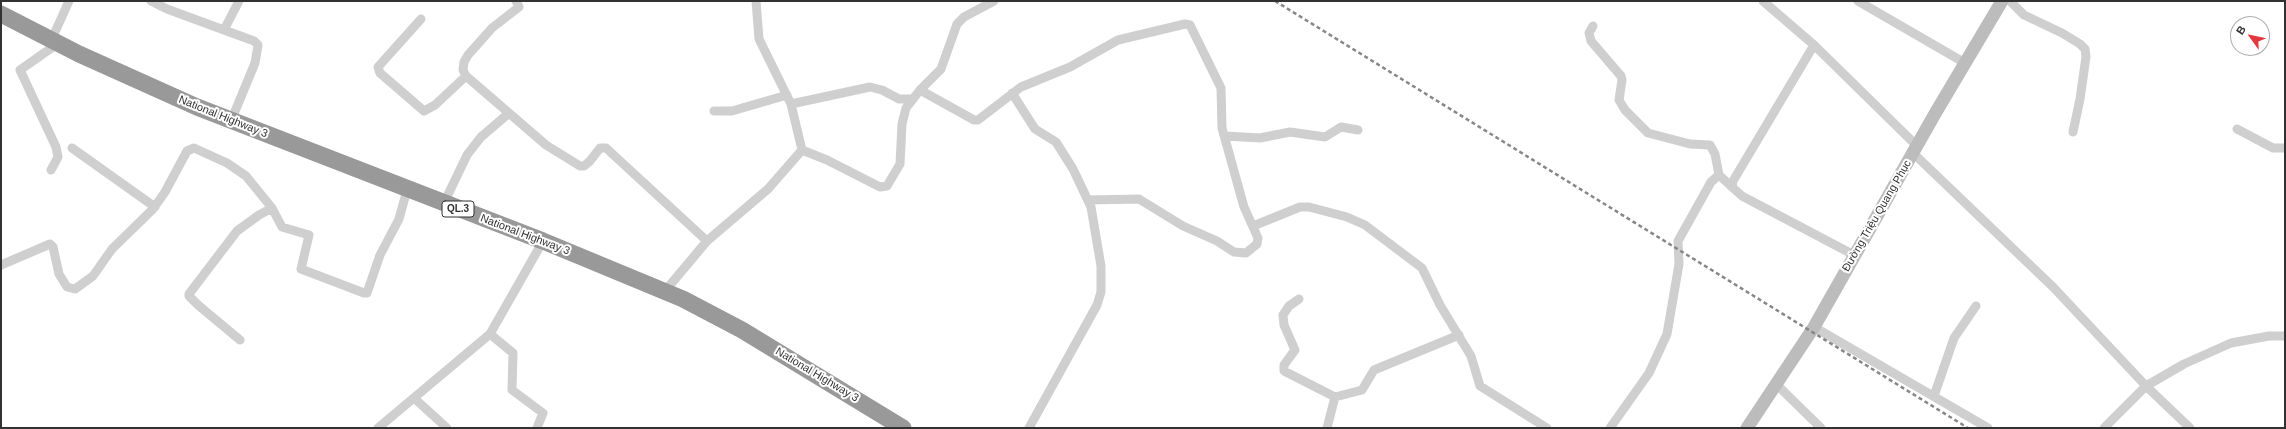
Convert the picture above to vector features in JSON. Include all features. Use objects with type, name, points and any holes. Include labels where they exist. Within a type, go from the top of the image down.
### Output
[{"type":"highway","name":"National Highway 3","points":[[1,14],[54,42],[231,121],[407,190],[543,241],[665,291],[742,330],[893,425]]},
{"type":"main road","name":"Đường Triệu Quang Phục","points":[[1748,428],[1814,327],[1915,149],[2002,1]]},
{"type":"street","points":[[51,170],[58,157],[56,147],[20,70],[54,42],[69,1]]},
{"type":"street","points":[[151,1],[167,9],[254,41],[258,45],[255,63],[231,121]]},
{"type":"street","points":[[224,30],[239,1]]},
{"type":"street","points":[[516,1],[519,7],[492,28],[468,55],[464,62],[463,70],[466,76],[546,145],[580,166],[584,166],[590,161],[600,148],[606,148],[707,241]]},
{"type":"street","points":[[756,1],[759,39],[791,104],[802,150]]},
{"type":"street","points":[[802,150],[884,188],[900,164],[902,124],[906,108],[920,90],[941,69],[957,24],[964,17],[994,1]]},
{"type":"street","points":[[1763,1],[1814,44],[1915,149],[2053,287],[2146,386],[2190,428]]},
{"type":"street","points":[[1858,1],[1965,63]]},
{"type":"street","points":[[2010,1],[2024,15],[2062,33],[2080,44],[2085,49],[2086,56],[2080,99],[2073,132]]},
{"type":"street","points":[[421,19],[378,67],[380,73],[424,111],[435,106],[466,76]]},
{"type":"street","points":[[920,90],[978,120],[1012,93],[1030,82],[1070,67],[1122,39],[1185,24],[1193,28],[1221,88],[1221,121],[1224,136],[1244,207],[1258,238],[1257,244],[1252,250],[1240,254],[1183,226],[1139,199],[1088,200]]},
{"type":"street","points":[[1593,26],[1589,33],[1591,41],[1621,76],[1622,80],[1619,100],[1625,110],[1648,133],[1690,144],[1710,145],[1715,154],[1719,175],[1742,196],[1854,255]]},
{"type":"street","points":[[1732,187],[1733,181],[1814,44]]},
{"type":"street","points":[[791,104],[870,87],[882,90],[899,99],[912,99]]},
{"type":"street","points":[[1012,93],[1035,129],[1056,142],[1070,163],[1088,200],[1101,266],[1101,292],[1091,318],[1029,428]]},
{"type":"street","points":[[714,111],[732,111],[787,94]]},
{"type":"street","points":[[444,203],[467,155],[481,137],[509,113]]},
{"type":"street","points":[[1224,136],[1260,138],[1290,132],[1325,137],[1341,127],[1358,130]]},
{"type":"street","points":[[2237,129],[2273,148],[2285,148]]},
{"type":"street","points":[[72,148],[154,207]]},
{"type":"street","points":[[1,265],[50,244],[59,274],[68,287],[75,289],[94,276],[112,249],[154,207],[165,192],[187,151],[194,148],[227,163],[246,176],[272,208],[282,227],[309,235],[300,269],[364,293],[368,293],[380,255],[399,219],[407,190]]},
{"type":"street","points":[[665,291],[707,241],[768,188],[802,150]]},
{"type":"street","points":[[1610,428],[1646,378],[1667,334],[1679,264],[1678,241],[1712,182],[1719,175]]},
{"type":"street","points":[[1253,226],[1300,207],[1308,207],[1356,220],[1418,264],[1474,362],[1480,386],[1547,428]]},
{"type":"street","points":[[240,340],[198,305],[189,296],[189,294],[237,231],[259,215],[272,208]]},
{"type":"street","points":[[378,428],[490,334],[543,241]]},
{"type":"street","points":[[1299,299],[1289,306],[1284,315],[1284,325],[1295,350],[1284,365],[1284,371],[1335,397],[1362,390],[1370,374],[1378,367],[1459,335]]},
{"type":"street","points":[[1934,396],[1954,338],[1976,306]]},
{"type":"street","points":[[1814,327],[1988,428]]},
{"type":"street","points":[[490,334],[513,353],[512,390],[543,413],[537,428]]},
{"type":"street","points":[[2104,428],[2146,386],[2184,364],[2231,343],[2269,336],[2285,336]]},
{"type":"street","points":[[1776,384],[1821,428]]},
{"type":"street","points":[[1327,428],[1335,397]]},
{"type":"street","points":[[414,398],[447,428]]},
{"type":"railway","points":[[1275,1],[1968,428]]}]
